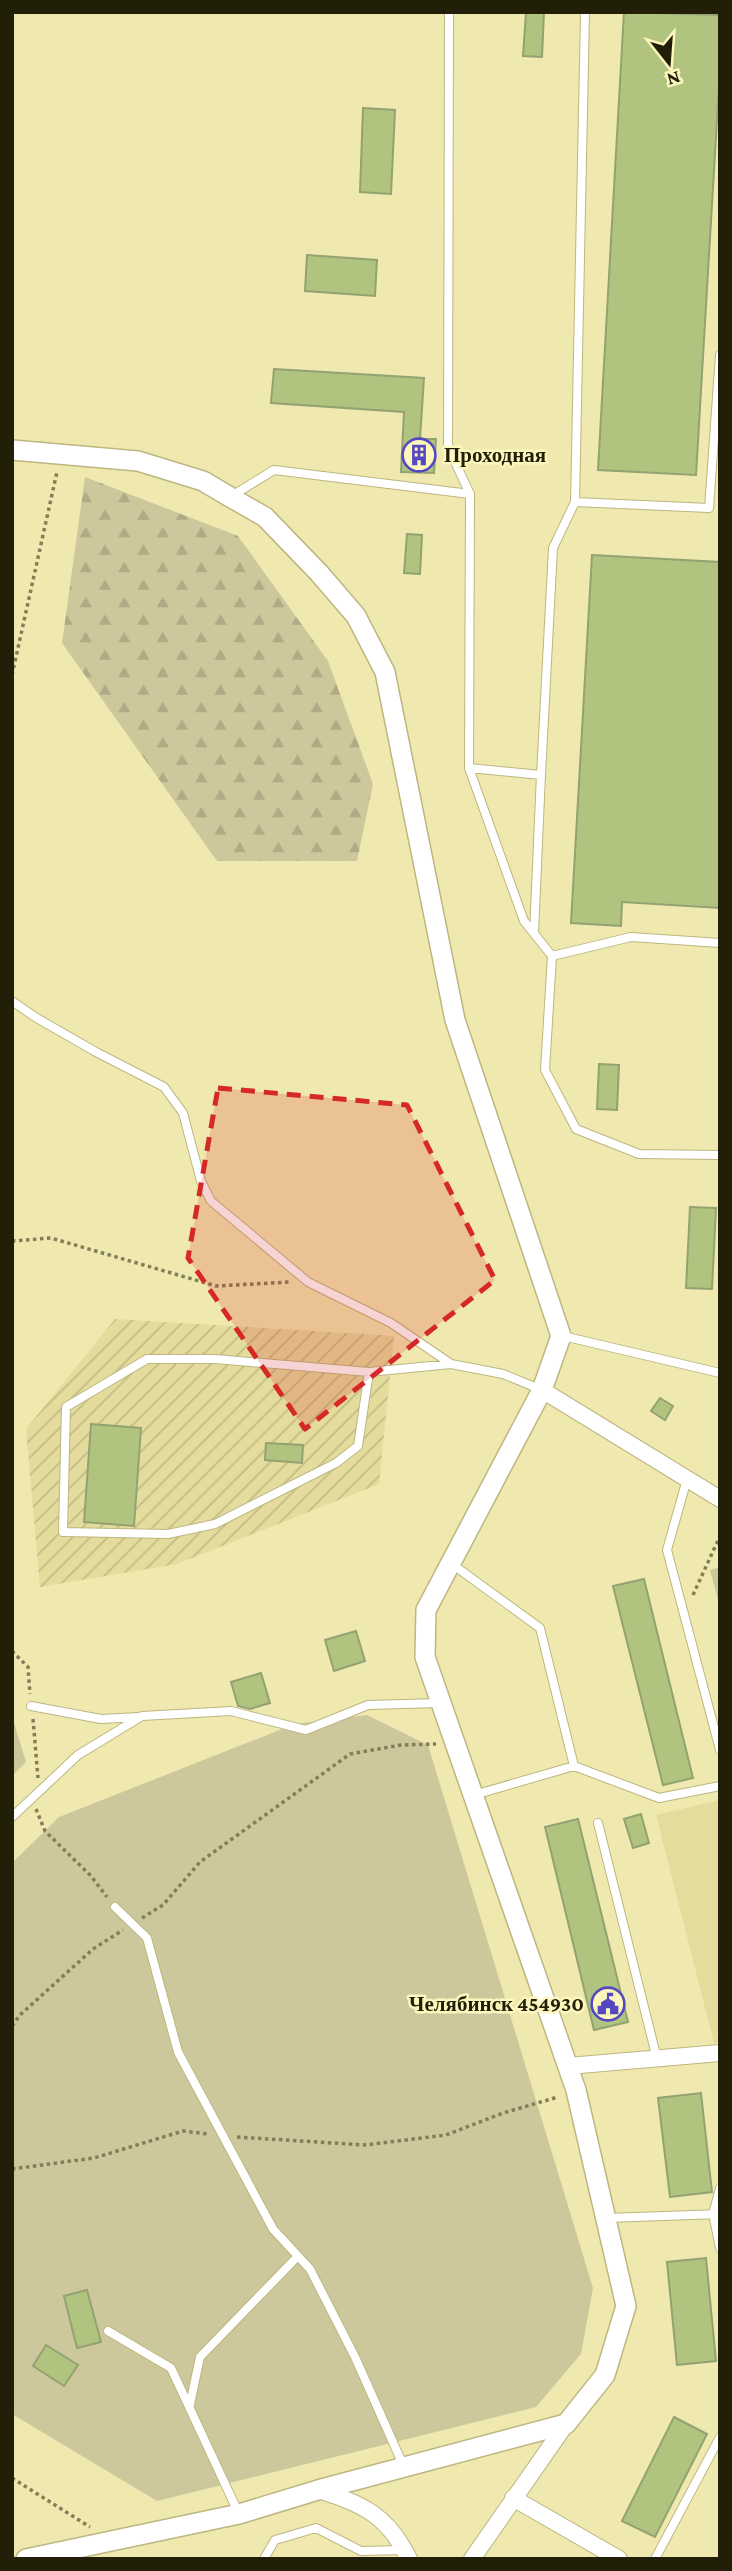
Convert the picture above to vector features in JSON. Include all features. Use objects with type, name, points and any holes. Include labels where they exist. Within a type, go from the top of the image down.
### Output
[{"type":"street","points":[[12,450],[138,460],[203,481],[265,517],[356,616],[385,672],[455,1020],[561,1336],[542,1390],[426,1610],[425,1657],[576,2090],[626,2306],[605,2375],[566,2424],[472,2559]]},
{"type":"street","points":[[542,1390],[720,1499]]},
{"type":"street","points":[[568,2066],[720,2053]]},
{"type":"street","points":[[26,2559],[69,2555],[112,2542],[239,2514],[318,2490],[566,2424]]},
{"type":"street","points":[[318,2490],[359,2504],[384,2522],[407,2554]]},
{"type":"street","points":[[513,2498],[619,2559]]},
{"type":"lane","points":[[449,12],[448,447],[470,494],[469,768],[524,921],[552,956],[545,1070],[576,1129],[639,1154],[720,1155]]},
{"type":"lane","points":[[534,933],[553,548],[575,502],[585,12]]},
{"type":"lane","points":[[575,502],[709,508],[720,355]]},
{"type":"lane","points":[[230,497],[274,470],[470,494]]},
{"type":"lane","points":[[469,768],[541,775]]},
{"type":"lane","points":[[552,956],[631,937],[720,943]]},
{"type":"lane","points":[[12,1001],[76,1040],[164,1087],[183,1113],[201,1181],[211,1201],[308,1282],[391,1323],[450,1364]]},
{"type":"lane","points":[[561,1336],[720,1373]]},
{"type":"lane","points":[[369,1372],[358,1446],[337,1463],[215,1524],[168,1534],[63,1532],[66,1407],[148,1359],[215,1359],[369,1372],[450,1364],[503,1374],[542,1390]]},
{"type":"lane","points":[[687,1479],[667,1550],[720,1750]]},
{"type":"lane","points":[[452,1564],[540,1628],[574,1766]]},
{"type":"lane","points":[[32,1706],[101,1719],[231,1711],[306,1730],[368,1706],[441,1703]]},
{"type":"lane","points":[[12,1816],[78,1755],[142,1716]]},
{"type":"lane","points":[[474,1795],[574,1766],[659,1798],[720,1786]]},
{"type":"lane","points":[[597,1823],[657,2059]]},
{"type":"lane","points":[[115,1907],[147,1938],[178,2052],[273,2230],[310,2269],[355,2357],[404,2467]]},
{"type":"lane","points":[[720,2188],[716,2214],[720,2248]]},
{"type":"lane","points":[[606,2218],[716,2214]]},
{"type":"lane","points":[[190,2404],[200,2357],[298,2256]]},
{"type":"lane","points":[[108,2331],[171,2368],[239,2514]]},
{"type":"lane","points":[[655,2559],[720,2437]]},
{"type":"lane","points":[[264,2559],[275,2540],[316,2528],[361,2551],[407,2554]]},
{"type":"path","points":[[12,675],[61,453]]},
{"type":"path","points":[[12,1241],[51,1238],[216,1286],[308,1282]]},
{"type":"path","points":[[684,1614],[720,1536]]},
{"type":"path","points":[[12,2026],[20,2015],[93,1949],[163,1905],[200,1862],[350,1754],[401,1745],[455,1743]]},
{"type":"path","points":[[31,1798],[45,1831],[91,1877],[115,1907]]},
{"type":"path","points":[[12,2169],[94,2158],[183,2131],[267,2141],[365,2145],[446,2135],[503,2113],[576,2090]]},
{"type":"path","points":[[12,2478],[112,2542]]},
{"type":"highlighted area","points":[[218,1088],[407,1105],[495,1280],[305,1429],[188,1258]]},
{"type":"shaded area","points":[[115,1319],[394,1336],[379,1484],[177,1564],[40,1587],[26,1429]]},
{"type":"shaded area","points":[[720,1800],[720,2042],[714,2043],[656,1815]]},
{"type":"green space","points":[[85,477],[238,536],[328,661],[373,784],[357,861],[217,861],[62,643]]},
{"type":"green space","points":[[720,1567],[720,1608],[710,1570]]},
{"type":"green space","points":[[367,1715],[428,1745],[593,2288],[581,2354],[536,2407],[157,2501],[12,2414],[12,1863],[59,1817],[295,1724]]},
{"type":"green space","points":[[12,1716],[26,1762],[12,1776]]},
{"type":"building","points":[[526,12],[544,12],[542,57],[523,56]]},
{"type":"building","points":[[624,12],[720,15],[720,69],[696,475],[598,470]]},
{"type":"building","points":[[363,108],[395,110],[391,194],[360,192]]},
{"type":"building","points":[[307,255],[377,260],[375,296],[305,291]]},
{"type":"building","points":[[274,369],[424,378],[420,439],[436,439],[434,473],[401,472],[404,412],[271,403]]},
{"type":"building","points":[[407,534],[422,535],[420,574],[404,573]]},
{"type":"building","points":[[592,555],[720,562],[720,908],[622,902],[621,926],[571,923]]},
{"type":"building","points":[[599,1064],[619,1065],[617,1110],[597,1109]]},
{"type":"building","points":[[690,1207],[716,1208],[712,1289],[686,1288]]},
{"type":"building","points":[[660,1398],[673,1406],[665,1420],[651,1411]]},
{"type":"building","points":[[91,1424],[141,1428],[134,1526],[84,1522]]},
{"type":"building","points":[[266,1443],[303,1445],[302,1463],[265,1460]]},
{"type":"building","points":[[644,1579],[693,1778],[663,1785],[613,1586]]},
{"type":"building","points":[[356,1631],[365,1661],[334,1671],[325,1640]]},
{"type":"building","points":[[261,1673],[270,1703],[250,1709],[238,1706],[231,1682]]},
{"type":"building","points":[[641,1814],[649,1843],[633,1848],[624,1819]]},
{"type":"building","points":[[578,1819],[628,2022],[594,2030],[545,1827]]},
{"type":"building","points":[[701,2093],[712,2192],[670,2197],[658,2098]]},
{"type":"building","points":[[706,2258],[716,2361],[677,2365],[667,2262]]},
{"type":"building","points":[[87,2290],[101,2342],[77,2348],[64,2296]]},
{"type":"building","points":[[46,2345],[78,2365],[64,2386],[33,2366]]},
{"type":"building","points":[[674,2417],[707,2434],[655,2537],[622,2521]]},
{"type":"place","name":"Проходная","points":[[419,455]]},
{"type":"place","name":"Челябинск 454930","points":[[608,2004]]}]
